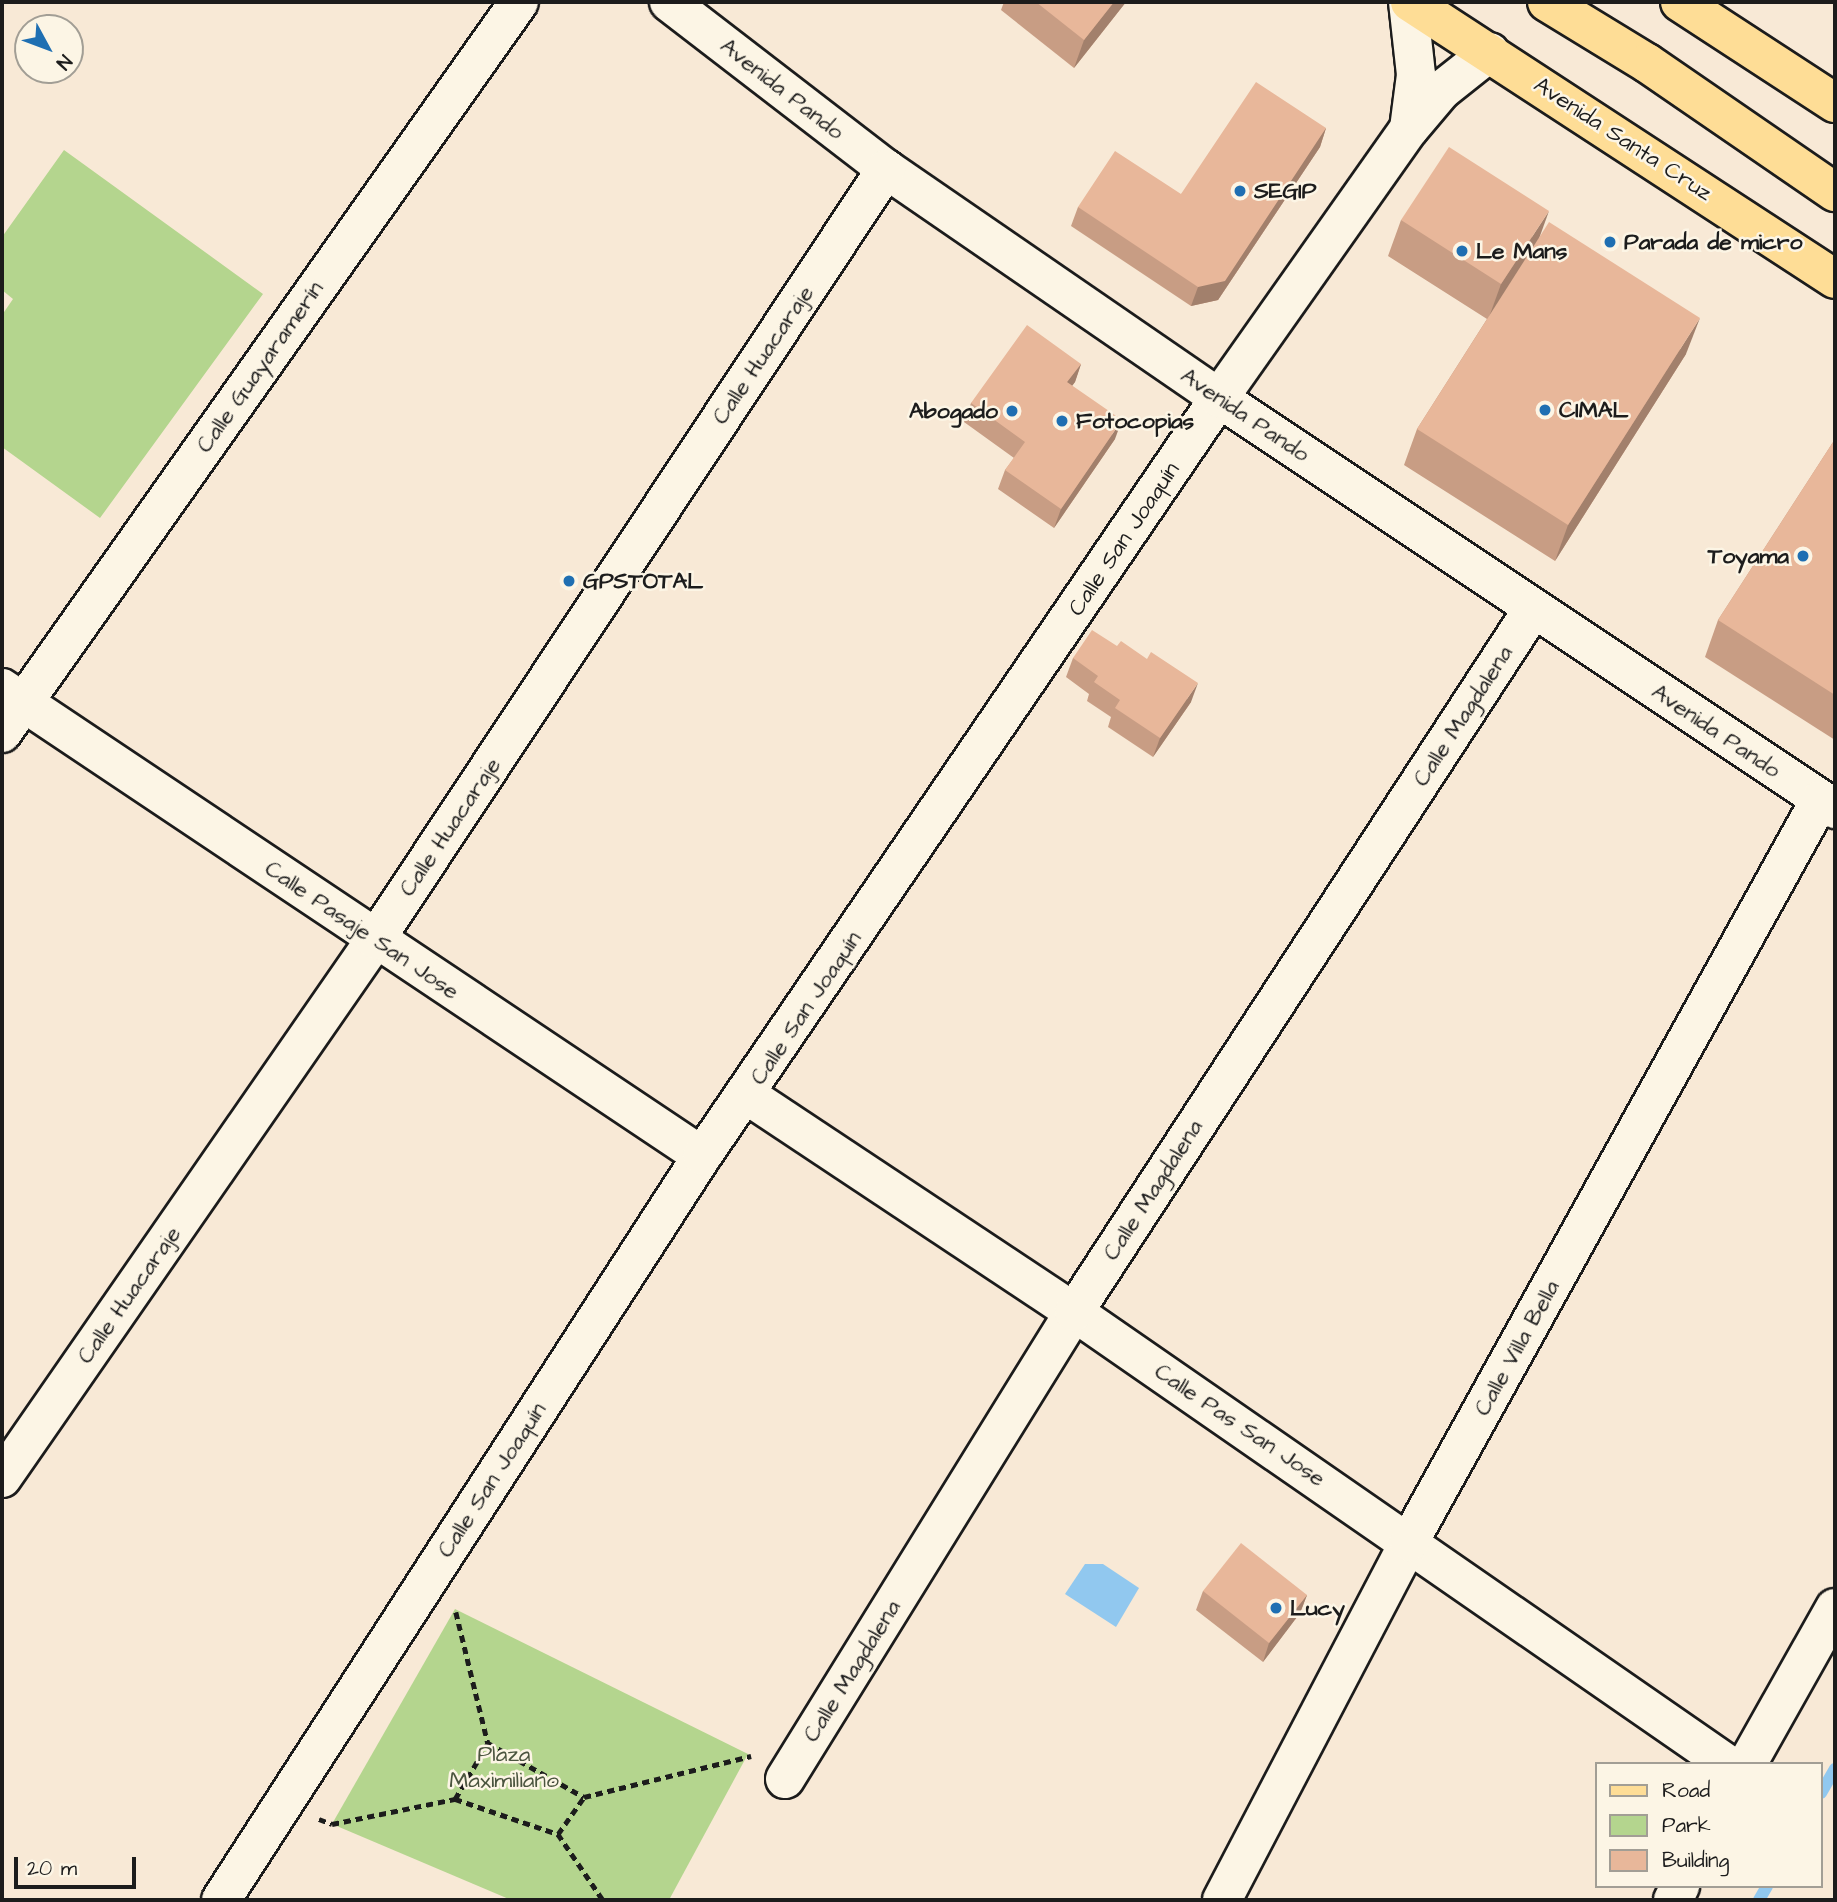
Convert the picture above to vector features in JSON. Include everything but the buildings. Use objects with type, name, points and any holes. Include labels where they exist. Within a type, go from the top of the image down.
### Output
[{"type":"main road","name":"Avenida Santa Cruz","points":[[1409,2],[1490,52],[1835,279]]},
{"type":"main road","points":[[1547,2],[1647,63],[1835,191]]},
{"type":"main road","points":[[1580,2],[1647,63]]},
{"type":"main road","points":[[1680,2],[1835,103]]},
{"type":"street","name":"Calle Guayaramerín","points":[[9,708],[519,2]]},
{"type":"street","name":"Avenida Pando","points":[[669,2],[886,169],[1219,398],[1828,804]]},
{"type":"street","name":"Calle San Joaquín","points":[[1409,2],[1416,75],[1409,129]]},
{"type":"street","name":"Calle San Joaquín","points":[[220,1900],[285,1805],[420,1590],[702,1156],[747,1095],[1219,398],[1409,129],[1442,90],[1490,52]]},
{"type":"street","name":"Calle Huacaraje","points":[[2,1478],[375,940],[886,169]]},
{"type":"street","name":"Calle Magdalena","points":[[785,1779],[1074,1312],[1533,609]]},
{"type":"street","name":"Calle Pasaje San Jose","points":[[9,708],[375,940],[702,1156]]},
{"type":"street","name":"Calle Villa Bella","points":[[1222,1900],[1409,1542],[1828,804]]},
{"type":"street","name":"Calle Pas San Jose","points":[[747,1095],[1074,1312],[1724,1762]]},
{"type":"street","points":[[1748,1762],[1835,1608]]},
{"type":"path","points":[[420,1590],[456,1609],[488,1743],[454,1799]]},
{"type":"path","points":[[488,1743],[584,1797]]},
{"type":"path","points":[[558,1834],[584,1797],[748,1754],[785,1779]]},
{"type":"path","points":[[285,1805],[332,1824],[454,1799],[558,1834],[603,1900]]},
{"type":"green space","points":[[64,150],[263,294],[100,518],[2,447],[2,315],[13,299],[2,290],[2,237]]},
{"type":"green space","name":"Plaza Maximiliano","points":[[455,1609],[748,1754],[669,1900],[511,1900],[332,1824]]},
{"type":"water","points":[[1085,1564],[1103,1564],[1139,1588],[1116,1627],[1065,1594]]},
{"type":"waterway","points":[[1823,1790],[1835,1769]]},
{"type":"waterway","points":[[1759,1900],[1766,1888]]},
{"type":"place","name":"SEGIP","points":[[1240,191]]},
{"type":"place","name":"Parada de micro","points":[[1610,242]]},
{"type":"place","name":"Le Mans","points":[[1462,251]]},
{"type":"place","name":"CIMAL","points":[[1545,410]]},
{"type":"place","name":"Abogado","points":[[1012,411]]},
{"type":"place","name":"Fotocopias","points":[[1062,421]]},
{"type":"place","name":"Toyama","points":[[1803,556]]},
{"type":"place","name":"GPSTOTAL","points":[[569,581]]},
{"type":"place","name":"Lucy","points":[[1276,1608]]}]
